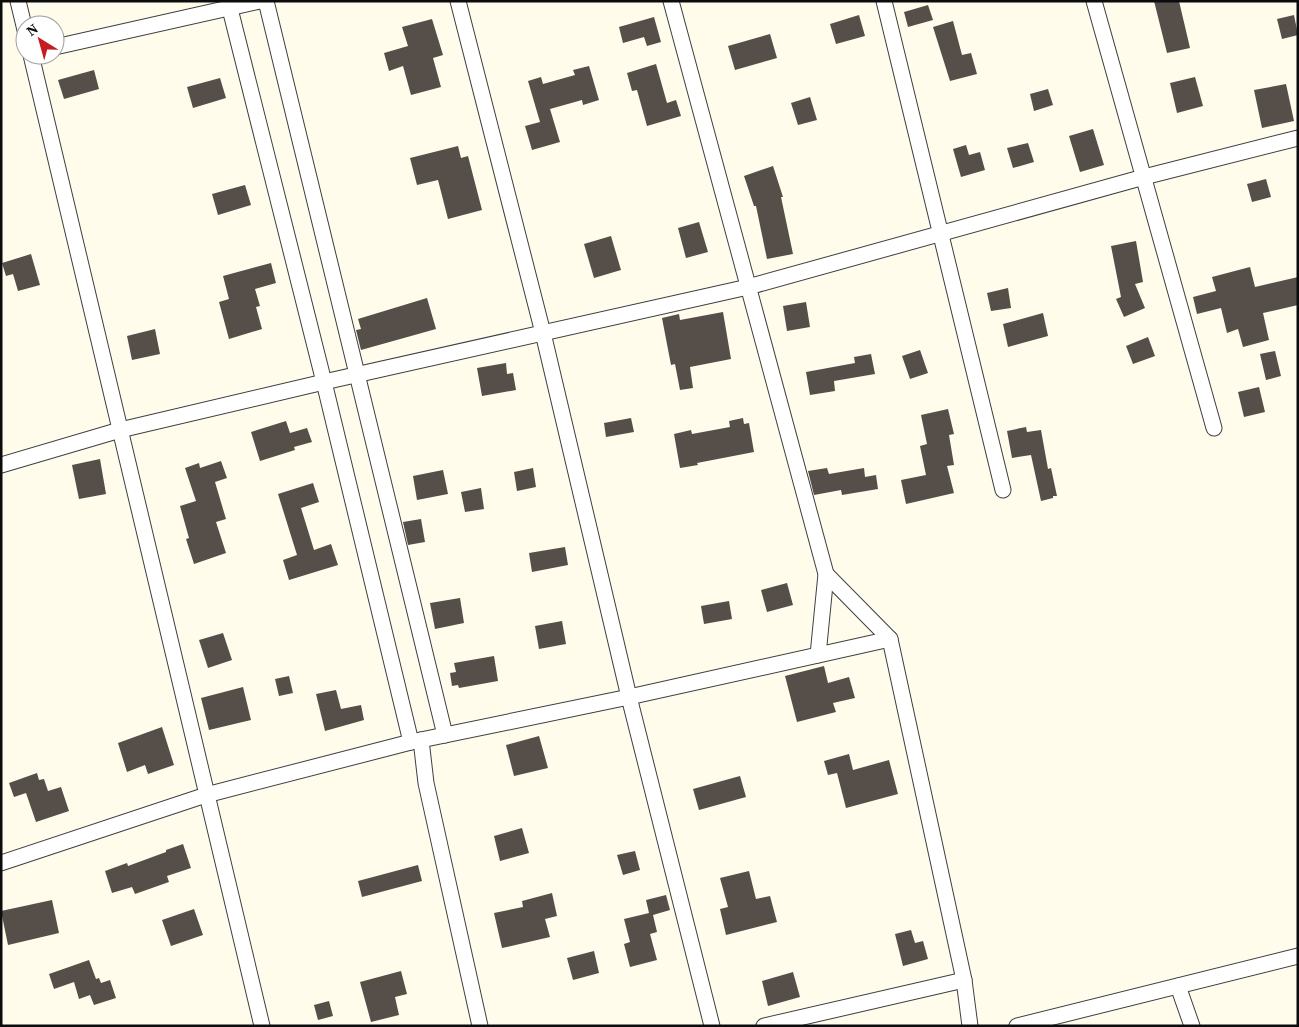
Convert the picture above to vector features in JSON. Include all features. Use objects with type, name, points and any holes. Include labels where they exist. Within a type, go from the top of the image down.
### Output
[{"type":"street","points":[[18,1],[21,15]]},
{"type":"street","points":[[65,45],[229,4],[260,1]]},
{"type":"street","points":[[266,1],[445,735]]},
{"type":"street","points":[[458,1],[543,333],[629,697],[712,1026]]},
{"type":"street","points":[[672,1],[826,574],[818,655]]},
{"type":"street","points":[[884,1],[1003,490]]},
{"type":"street","points":[[1094,1],[1214,428]]},
{"type":"street","points":[[229,4],[416,741],[480,1026]]},
{"type":"street","points":[[33,65],[262,1026]]},
{"type":"street","points":[[1,465],[120,430],[357,374],[748,287],[1144,177],[1298,138]]},
{"type":"street","points":[[826,574],[890,639],[964,980],[970,1026]]},
{"type":"street","points":[[1,862],[206,795],[416,741],[629,697],[890,639]]},
{"type":"street","points":[[1016,1026],[1298,956]]},
{"type":"street","points":[[764,1026],[964,980]]},
{"type":"street","points":[[1178,986],[1192,1026]]},
{"type":"building","points":[[1154,1],[1179,1],[1190,48],[1167,53]]},
{"type":"building","points":[[928,5],[933,20],[908,27],[904,12]]},
{"type":"building","points":[[859,15],[865,36],[836,44],[830,24]]},
{"type":"building","points":[[1294,15],[1298,35],[1282,39],[1277,19]]},
{"type":"building","points":[[654,17],[661,42],[647,46],[644,37],[623,43],[619,27]]},
{"type":"building","points":[[432,19],[443,55],[433,58],[441,87],[411,95],[403,66],[389,71],[384,53],[408,46],[402,27]]},
{"type":"building","points":[[953,21],[962,55],[971,53],[977,74],[950,81],[933,27]]},
{"type":"building","points":[[770,34],[777,58],[735,70],[728,46]]},
{"type":"building","points":[[656,64],[667,103],[676,100],[681,116],[647,126],[637,90],[632,91],[627,73]]},
{"type":"building","points":[[589,66],[599,100],[583,105],[582,100],[550,109],[560,142],[532,150],[525,126],[540,122],[528,81],[541,77],[543,84],[575,75],[573,70]]},
{"type":"building","points":[[94,70],[99,89],[64,99],[58,80]]},
{"type":"building","points":[[1195,77],[1203,106],[1177,113],[1170,83]]},
{"type":"building","points":[[220,78],[226,98],[193,108],[187,87]]},
{"type":"building","points":[[1286,84],[1294,121],[1262,128],[1254,90]]},
{"type":"building","points":[[1048,89],[1053,105],[1034,111],[1030,94]]},
{"type":"building","points":[[810,97],[817,120],[798,125],[791,103]]},
{"type":"building","points":[[1093,129],[1104,165],[1080,172],[1069,136]]},
{"type":"building","points":[[1028,143],[1034,162],[1013,168],[1007,148]]},
{"type":"building","points":[[966,145],[969,155],[980,152],[985,170],[961,177],[953,149]]},
{"type":"building","points":[[458,146],[461,158],[468,156],[482,210],[448,219],[438,180],[417,185],[410,158]]},
{"type":"building","points":[[773,166],[783,197],[781,197],[793,254],[767,259],[756,206],[754,206],[744,176]]},
{"type":"building","points":[[1266,179],[1271,197],[1252,202],[1247,184]]},
{"type":"building","points":[[245,185],[251,205],[218,215],[212,194]]},
{"type":"building","points":[[699,222],[708,252],[686,258],[678,228]]},
{"type":"building","points":[[611,236],[621,270],[594,278],[584,244]]},
{"type":"building","points":[[1136,241],[1143,282],[1135,284],[1145,308],[1124,317],[1116,299],[1121,297],[1111,246]]},
{"type":"building","points":[[31,254],[40,285],[18,291],[13,274],[6,276],[2,263]]},
{"type":"building","points":[[271,263],[276,283],[255,289],[260,306],[256,307],[262,329],[229,339],[219,302],[229,299],[223,276]]},
{"type":"building","points":[[1250,267],[1255,287],[1298,277],[1298,305],[1263,313],[1269,340],[1243,347],[1238,329],[1227,333],[1221,308],[1197,314],[1193,297],[1216,291],[1212,277]]},
{"type":"building","points":[[1008,288],[1011,308],[991,311],[987,293]]},
{"type":"building","points":[[427,298],[436,329],[361,350],[356,330],[361,329],[358,319]]},
{"type":"building","points":[[806,302],[810,327],[787,331],[783,306]]},
{"type":"building","points":[[723,312],[731,359],[690,367],[693,388],[680,390],[675,364],[671,365],[662,318],[679,314],[680,320]]},
{"type":"building","points":[[1043,313],[1048,336],[1008,347],[1003,324]]},
{"type":"building","points":[[155,329],[160,354],[132,360],[127,336]]},
{"type":"building","points":[[1148,337],[1155,356],[1133,364],[1126,346]]},
{"type":"building","points":[[920,350],[928,373],[910,379],[902,356]]},
{"type":"building","points":[[1275,351],[1281,376],[1266,380],[1260,354]]},
{"type":"building","points":[[871,354],[875,374],[834,381],[835,391],[810,395],[806,372],[855,363],[854,357]]},
{"type":"building","points":[[506,363],[507,374],[513,373],[516,390],[482,396],[477,368]]},
{"type":"building","points":[[1259,387],[1265,412],[1244,417],[1238,392]]},
{"type":"building","points":[[948,409],[954,434],[949,435],[954,465],[947,466],[954,493],[906,504],[901,480],[926,475],[920,446],[927,444],[921,415]]},
{"type":"building","points":[[631,418],[634,432],[606,437],[604,423]]},
{"type":"building","points":[[743,418],[744,424],[749,423],[754,452],[680,468],[674,434],[691,430],[692,434],[730,427],[729,421]]},
{"type":"building","points":[[286,421],[290,433],[307,428],[312,442],[294,447],[295,450],[260,461],[251,432]]},
{"type":"building","points":[[1026,427],[1027,432],[1041,430],[1048,469],[1051,468],[1057,496],[1053,496],[1053,498],[1041,501],[1031,455],[1012,458],[1007,431]]},
{"type":"building","points":[[100,459],[106,494],[79,499],[72,465]]},
{"type":"building","points":[[221,461],[227,478],[215,482],[226,519],[216,522],[226,553],[194,564],[186,539],[189,538],[180,506],[196,501],[185,468],[199,463],[200,468]]},
{"type":"building","points":[[533,468],[536,487],[517,491],[514,472]]},
{"type":"building","points":[[827,468],[829,474],[864,468],[865,477],[876,475],[878,489],[842,495],[841,490],[814,495],[808,471]]},
{"type":"building","points":[[443,470],[448,494],[417,500],[413,476]]},
{"type":"building","points":[[313,483],[319,502],[301,508],[314,550],[331,544],[338,565],[289,580],[283,560],[297,555],[278,494]]},
{"type":"building","points":[[481,488],[484,509],[465,512],[461,492]]},
{"type":"building","points":[[421,519],[425,542],[408,545],[403,522]]},
{"type":"building","points":[[565,547],[568,565],[532,572],[529,553]]},
{"type":"building","points":[[787,583],[793,605],[767,612],[761,590]]},
{"type":"building","points":[[460,598],[464,623],[435,629],[430,603]]},
{"type":"building","points":[[729,601],[732,619],[704,624],[701,606]]},
{"type":"building","points":[[562,621],[566,644],[539,649],[535,626]]},
{"type":"building","points":[[223,633],[232,660],[208,668],[199,640]]},
{"type":"building","points":[[494,656],[498,681],[459,688],[458,685],[452,686],[450,673],[456,672],[454,663]]},
{"type":"building","points":[[824,666],[828,683],[849,677],[855,698],[833,703],[836,712],[797,722],[785,676]]},
{"type":"building","points":[[289,676],[293,693],[279,696],[275,679]]},
{"type":"building","points":[[243,687],[251,720],[209,730],[201,698]]},
{"type":"building","points":[[336,690],[341,709],[361,705],[364,720],[325,731],[316,694]]},
{"type":"building","points":[[162,727],[174,765],[148,774],[145,765],[127,772],[118,743]]},
{"type":"building","points":[[539,736],[548,768],[514,776],[506,745]]},
{"type":"building","points":[[849,754],[853,770],[889,760],[898,794],[846,808],[837,773],[828,775],[824,761]]},
{"type":"building","points":[[37,773],[39,780],[44,779],[48,791],[61,787],[69,811],[36,822],[26,793],[14,797],[9,783]]},
{"type":"building","points":[[740,776],[746,797],[699,810],[693,789]]},
{"type":"building","points":[[522,828],[529,853],[500,861],[494,836]]},
{"type":"building","points":[[183,844],[191,868],[167,876],[169,882],[135,894],[132,887],[112,893],[105,871],[127,863],[128,866]]},
{"type":"building","points":[[635,851],[640,870],[623,875],[617,855]]},
{"type":"building","points":[[418,865],[422,881],[362,897],[358,881]]},
{"type":"building","points":[[749,871],[756,899],[770,896],[777,922],[726,935],[720,909],[728,907],[720,878]]},
{"type":"building","points":[[552,893],[557,916],[545,919],[550,937],[502,948],[494,913],[523,907],[522,901]]},
{"type":"building","points":[[666,895],[670,910],[653,915],[657,932],[650,934],[657,960],[630,967],[624,944],[630,942],[624,919],[649,913],[646,900]]},
{"type":"building","points":[[52,900],[59,933],[8,945],[1,911]]},
{"type":"building","points":[[194,909],[203,935],[171,946],[162,920]]},
{"type":"building","points":[[911,930],[915,943],[923,941],[928,959],[903,966],[895,934]]},
{"type":"building","points":[[594,951],[599,973],[573,980],[567,958]]},
{"type":"building","points":[[89,960],[96,979],[99,978],[101,983],[110,980],[116,998],[94,1005],[90,995],[79,999],[74,982],[54,989],[49,974]]},
{"type":"building","points":[[401,971],[407,994],[395,997],[399,1015],[371,1022],[360,982]]},
{"type":"building","points":[[793,972],[800,997],[768,1006],[762,981]]},
{"type":"building","points":[[329,1001],[333,1016],[318,1020],[314,1005]]}]
